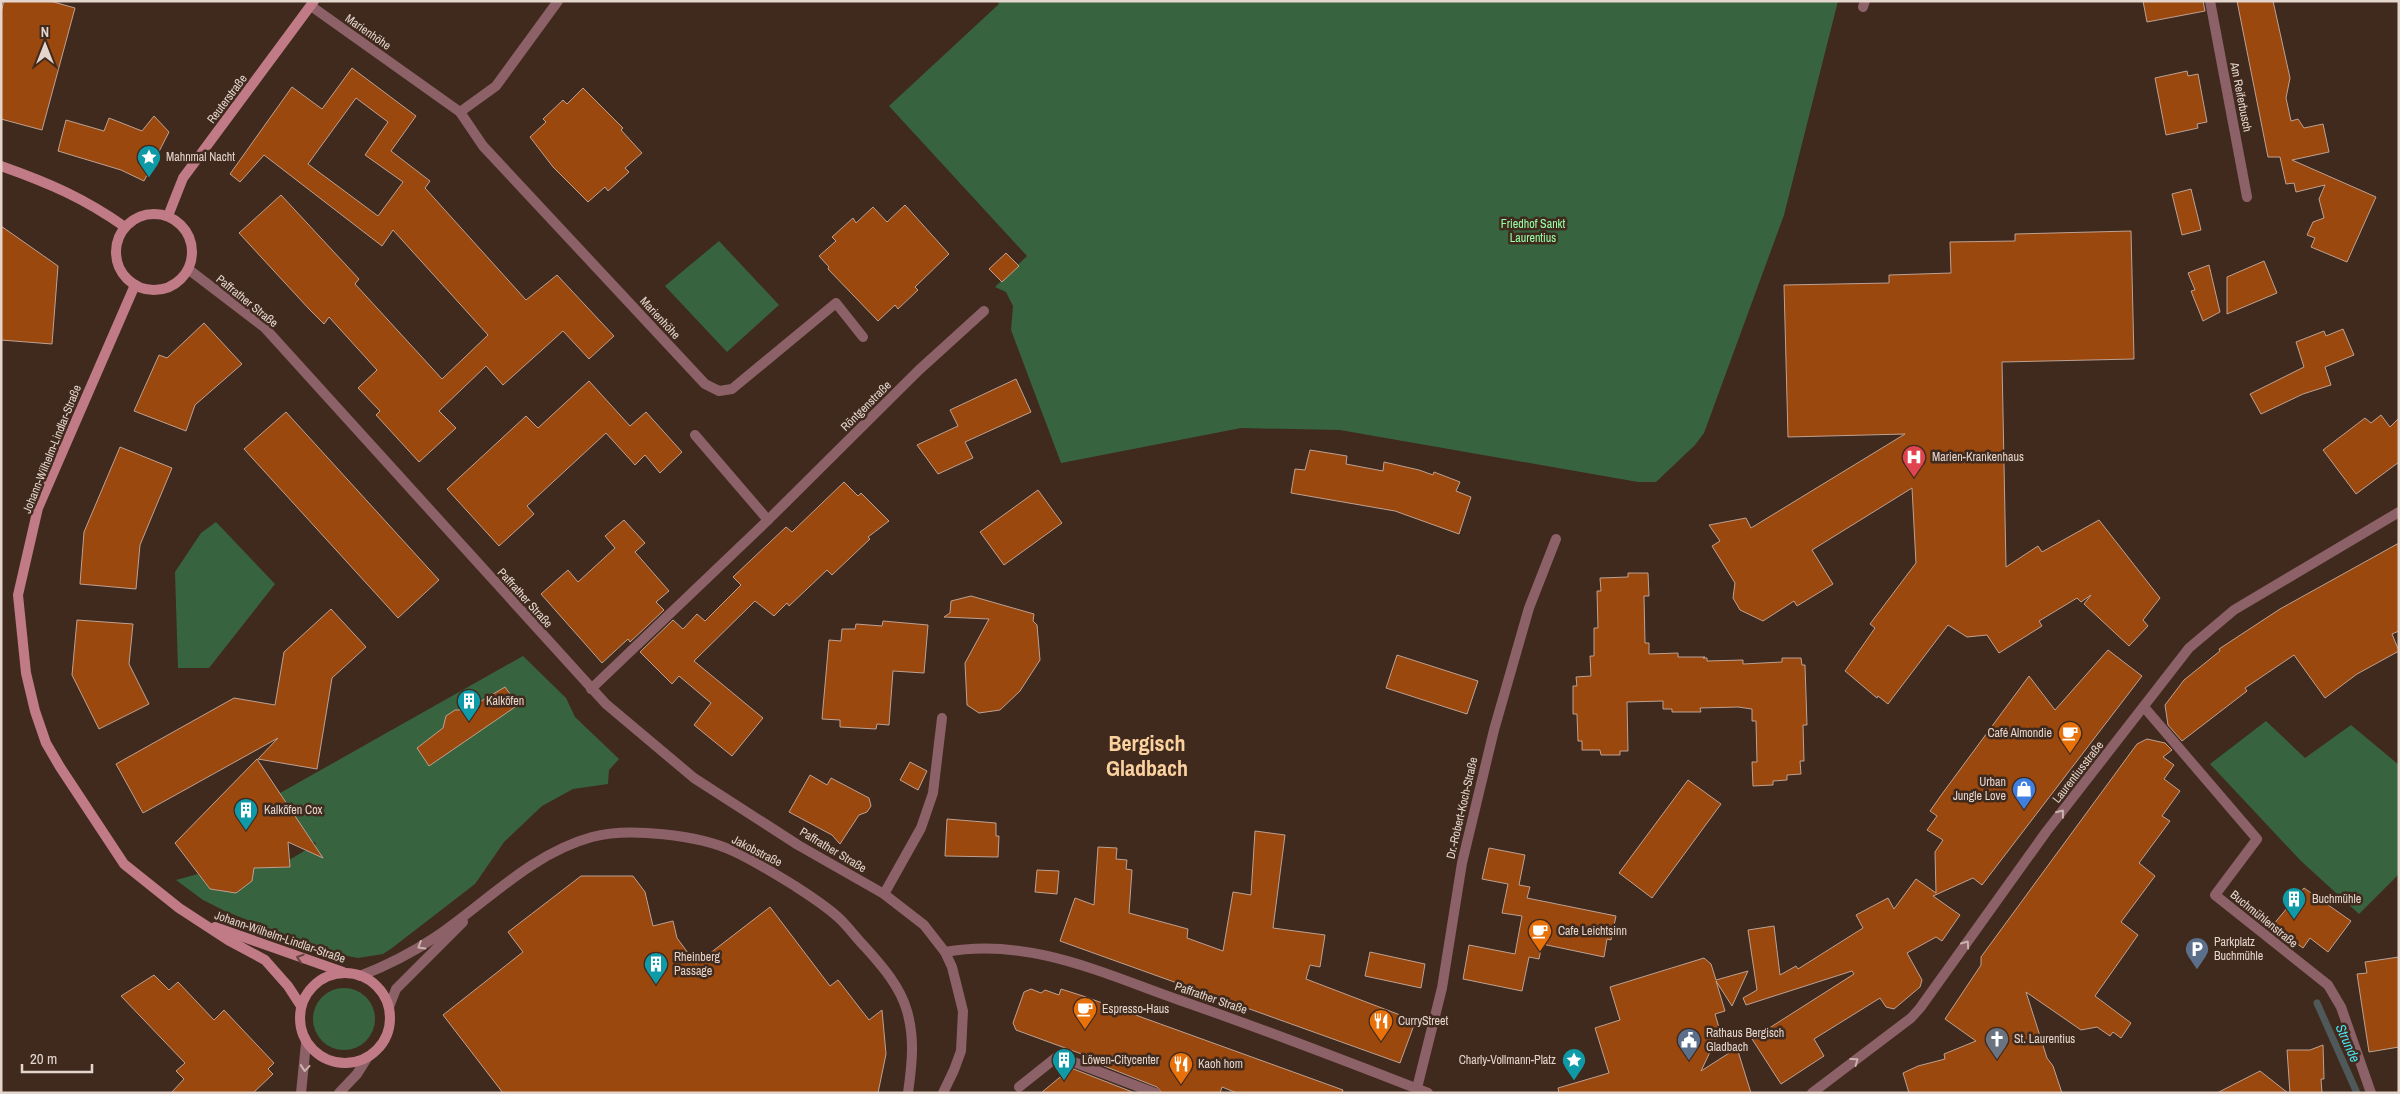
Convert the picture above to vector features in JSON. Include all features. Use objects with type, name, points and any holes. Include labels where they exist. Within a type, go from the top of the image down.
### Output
[{"type":"street","points":[[460,112],[496,86],[558,1]]},
{"type":"street","name":"Am Reiferbusch","points":[[2210,1],[2247,197]]},
{"type":"street","name":"Marienhöhe","points":[[313,4],[460,112],[483,146],[705,384],[719,391],[732,389],[836,303],[863,337]]},
{"type":"street","name":"Reuterstraße","points":[[168,216],[183,178],[313,4]]},
{"type":"street","points":[[1,166],[69,192],[93,205],[125,227]]},
{"type":"street","points":[[149,214],[168,216],[177,221],[190,238],[192,254],[188,270],[174,284],[165,288],[150,289],[135,285],[122,271],[116,254],[117,244],[125,227],[132,221],[149,214]]},
{"type":"street","name":"Paffrather Straße","points":[[188,270],[264,327],[606,704],[694,778],[798,844],[884,894],[924,925],[945,952],[992,948],[1048,955],[1261,1028],[1428,1093]]},
{"type":"street","name":"Johann-Wilhelm-Lindlar-Straße","points":[[135,285],[38,508],[18,595],[26,673],[34,710],[46,743],[60,767],[124,864],[180,908],[274,968],[301,1006]]},
{"type":"street","name":"Röntgenstraße","points":[[591,689],[768,520],[919,370],[984,311]]},
{"type":"street","points":[[694,435],[768,520]]},
{"type":"street","name":"Laurentiusstraße","points":[[1814,1091],[1911,1018],[1920,1008],[2046,832],[2189,648],[2234,610],[2399,512]]},
{"type":"street","name":"Dr.-Robert-Koch-Straße","points":[[1417,1088],[1442,988],[1462,863],[1494,730],[1529,608],[1556,539]]},
{"type":"street","name":"Buchmühlenstraße","points":[[2144,707],[2257,839],[2215,895],[2328,985],[2341,1007],[2371,1093]]},
{"type":"street","points":[[884,894],[921,828],[933,793],[942,718]]},
{"type":"street","name":"Jakobstraße","points":[[360,976],[382,969],[433,939],[532,865],[565,846],[593,837],[621,832],[657,833],[731,850],[781,877],[840,919],[884,968],[896,985],[908,1018],[913,1042],[913,1066],[908,1093]]},
{"type":"street","name":"Jakobstraße","points":[[338,1093],[383,1042],[388,1031],[388,1008],[396,989],[450,937],[475,908]]},
{"type":"street","name":"Johann-Wilhelm-Lindlar-Straße","points":[[205,924],[346,974]]},
{"type":"street","points":[[943,1093],[954,1070],[962,1045],[963,1024],[961,998],[957,982],[945,952]]},
{"type":"street","name":"Jakobstraße","points":[[301,1006],[310,990],[323,978],[335,974],[346,974],[360,976],[378,988],[388,1008]]},
{"type":"street","points":[[301,1006],[301,1031],[306,1043],[316,1053],[327,1060],[341,1064],[367,1058]]},
{"type":"street","points":[[301,1093],[306,1043]]},
{"type":"street","points":[[1019,1087],[1058,1056],[1155,1093]]},
{"type":"green space","name":"Friedhof Sankt Laurentius","points":[[997,1],[1838,1],[1784,215],[1704,433],[1695,445],[1656,482],[1638,482],[1340,430],[1241,428],[1061,463],[1011,330],[1013,306],[1006,292],[995,287],[1027,256],[889,106],[999,4]]},
{"type":"green space","points":[[719,241],[779,305],[727,352],[665,286]]},
{"type":"green space","points":[[216,522],[275,584],[209,668],[178,668],[175,572],[201,533]]},
{"type":"green space","points":[[523,656],[566,698],[575,717],[619,759],[609,770],[608,784],[573,789],[542,806],[504,842],[475,884],[383,954],[358,958],[332,953],[227,912],[203,900],[176,880],[198,874],[210,889],[236,893],[252,881],[255,858],[279,868],[290,867],[289,860],[306,850],[312,853],[316,843],[311,841],[280,793]]},
{"type":"green space","points":[[2266,721],[2305,758],[2351,725],[2399,765],[2399,874],[2359,914],[2301,861],[2210,764]]},
{"type":"green space","points":[[344,988],[356,990],[366,997],[373,1007],[375,1019],[373,1031],[366,1041],[356,1048],[344,1050],[332,1048],[322,1041],[315,1031],[313,1019],[315,1007],[322,997],[332,990]]},
{"type":"building","points":[[4,1],[50,1],[75,8],[42,130],[1,119],[1,12]]},
{"type":"building","points":[[2143,1],[2203,1],[2205,11],[2147,22]]},
{"type":"building","points":[[2237,1],[2273,1],[2290,78],[2286,98],[2291,121],[2298,119],[2304,128],[2323,124],[2329,152],[2292,160],[2376,197],[2347,262],[2311,247],[2315,238],[2307,235],[2313,222],[2324,218],[2319,199],[2325,185],[2296,192],[2294,183],[2286,184],[2280,157],[2268,157]]},
{"type":"building","points":[[352,68],[416,116],[391,151],[430,181],[425,188],[526,300],[557,275],[614,336],[589,359],[563,331],[503,385],[486,366],[439,411],[456,428],[419,462],[376,415],[380,411],[358,388],[377,370],[329,317],[324,324],[239,233],[281,195],[359,279],[355,284],[442,379],[488,335],[393,230],[382,246],[264,155],[240,182],[230,174],[292,87],[322,109]],"holes":[[[356,98],[388,122],[365,155],[403,182],[378,216],[308,164]]]},
{"type":"building","points":[[2187,71],[2188,76],[2198,74],[2207,122],[2197,124],[2198,128],[2166,135],[2155,78]]},
{"type":"building","points":[[583,88],[623,128],[621,130],[642,153],[625,168],[629,172],[608,191],[605,187],[588,202],[553,167],[530,137],[546,122],[543,119],[563,100],[567,104]]},
{"type":"building","points":[[154,116],[169,132],[144,181],[121,170],[58,151],[66,120],[104,131],[109,118],[142,131]]},
{"type":"building","points":[[2191,189],[2201,230],[2182,235],[2172,194]]},
{"type":"building","points":[[905,205],[949,254],[915,287],[918,290],[898,309],[895,305],[878,321],[828,269],[829,267],[819,256],[836,241],[832,237],[853,218],[856,223],[873,207],[887,222]]},
{"type":"building","points":[[1,226],[58,266],[52,344],[1,340]]},
{"type":"building","points":[[2131,231],[2134,359],[2002,362],[2006,567],[2038,546],[2042,552],[2099,520],[2160,598],[2143,620],[2148,626],[2129,646],[2084,604],[2091,595],[2081,602],[2077,598],[2039,621],[2042,626],[1999,653],[1987,635],[1967,637],[1948,625],[1888,704],[1878,696],[1877,698],[1845,671],[1875,628],[1870,624],[1916,563],[1912,488],[1812,550],[1833,584],[1797,606],[1794,601],[1763,621],[1740,610],[1733,598],[1735,583],[1712,546],[1720,541],[1709,525],[1746,518],[1751,528],[1905,434],[1788,437],[1784,285],[1889,283],[1889,275],[1951,273],[1950,242],[2015,241],[2015,234]]},
{"type":"building","points":[[1006,253],[1019,266],[1002,282],[989,269]]},
{"type":"building","points":[[2264,261],[2277,293],[2227,314],[2227,277]]},
{"type":"building","points":[[2209,265],[2220,312],[2203,321],[2191,291],[2195,290],[2188,273]]},
{"type":"building","points":[[204,323],[242,364],[195,405],[186,431],[134,411],[159,355],[167,358]]},
{"type":"building","points":[[2343,329],[2354,355],[2325,367],[2331,385],[2303,394],[2261,414],[2250,394],[2304,367],[2296,342],[2324,331],[2326,336]]},
{"type":"building","points":[[1016,379],[1031,412],[965,442],[973,458],[938,474],[917,445],[958,426],[950,410]]},
{"type":"building","points":[[589,381],[630,426],[646,412],[682,452],[660,473],[645,455],[635,465],[606,433],[527,506],[534,514],[499,546],[447,489],[526,416],[538,428]]},
{"type":"building","points":[[286,412],[439,580],[398,618],[244,449]]},
{"type":"building","points":[[2381,415],[2390,427],[2399,418],[2399,462],[2356,494],[2323,450],[2365,418],[2371,423]]},
{"type":"building","points":[[120,447],[172,468],[140,545],[136,589],[80,584],[84,532]]},
{"type":"building","points":[[1310,450],[1347,456],[1346,464],[1383,471],[1384,462],[1433,475],[1434,472],[1460,482],[1456,491],[1471,497],[1459,534],[1395,511],[1291,493],[1295,469],[1305,470]]},
{"type":"building","points":[[844,482],[858,496],[861,493],[889,521],[868,537],[870,539],[832,575],[827,570],[789,606],[787,603],[774,616],[755,601],[694,661],[763,718],[732,756],[694,725],[711,703],[679,676],[672,684],[640,652],[673,620],[683,629],[697,614],[705,621],[741,585],[733,577],[786,527],[792,532]]},
{"type":"building","points":[[1038,490],[1062,523],[1004,565],[980,532]]},
{"type":"building","points":[[624,520],[645,543],[635,552],[669,591],[656,602],[664,610],[630,642],[628,639],[602,663],[541,594],[568,570],[578,582],[615,548],[605,536]]},
{"type":"building","points":[[2399,543],[2399,631],[2392,634],[2399,651],[2357,674],[2325,698],[2294,655],[2245,688],[2247,691],[2182,741],[2168,725],[2165,705],[2184,680],[2220,651],[2219,649],[2280,609]]},
{"type":"building","points":[[1628,573],[1648,573],[1649,596],[1644,596],[1645,643],[1649,643],[1649,654],[1678,653],[1678,657],[1705,657],[1703,658],[1707,658],[1707,661],[1743,660],[1743,664],[1782,662],[1782,658],[1801,658],[1802,665],[1805,665],[1807,725],[1803,725],[1804,761],[1800,761],[1801,774],[1787,775],[1787,780],[1773,781],[1773,785],[1753,786],[1752,762],[1757,762],[1756,721],[1752,721],[1752,709],[1738,707],[1700,708],[1701,712],[1672,712],[1672,709],[1663,709],[1663,701],[1627,702],[1628,751],[1620,751],[1620,755],[1601,755],[1600,750],[1582,750],[1582,741],[1578,741],[1577,714],[1573,714],[1573,686],[1577,686],[1576,677],[1591,676],[1590,656],[1594,656],[1594,628],[1598,628],[1597,591],[1601,591],[1600,578],[1628,577]]},
{"type":"building","points":[[971,596],[1034,614],[1033,621],[1037,625],[1040,660],[1020,691],[1000,710],[979,713],[967,705],[965,663],[989,619],[944,617],[950,613],[951,601]]},
{"type":"building","points":[[331,609],[366,647],[332,678],[317,769],[258,759],[278,738],[143,813],[116,764],[234,698],[275,705],[284,652]]},
{"type":"building","points":[[77,620],[133,624],[129,664],[149,704],[99,729],[72,675]]},
{"type":"building","points":[[883,621],[928,625],[924,673],[893,671],[889,725],[877,724],[876,729],[840,727],[840,720],[822,719],[829,640],[841,641],[842,629],[855,629],[856,624],[882,626]]},
{"type":"building","points":[[2108,650],[2142,676],[1982,885],[1973,878],[1933,896],[1960,915],[1942,941],[1936,937],[1907,953],[1922,980],[1920,987],[1894,1009],[1886,1007],[1880,998],[1814,1039],[1824,1056],[1781,1084],[1752,1039],[1854,974],[1852,971],[1746,1005],[1743,998],[1757,990],[1748,930],[1774,926],[1780,975],[1796,966],[1798,969],[1863,928],[1856,915],[1888,898],[1894,909],[1916,879],[1936,893],[1935,852],[1943,840],[1927,830],[1937,816],[1930,811],[1942,794],[2029,676],[2055,710]]},
{"type":"building","points":[[1397,655],[1478,681],[1467,714],[1386,688]]},
{"type":"building","name":"Kalköfen","points":[[505,687],[518,705],[429,766],[417,748],[443,728],[446,716],[455,710],[466,710]]},
{"type":"building","points":[[2147,739],[2165,743],[2172,750],[2163,757],[2174,765],[2164,779],[2180,791],[2162,816],[2170,821],[2139,863],[2155,876],[2121,922],[2138,935],[2095,996],[2131,1023],[2121,1038],[2113,1032],[2110,1036],[2097,1027],[2081,1030],[2026,992],[2047,1058],[2053,1066],[2062,1093],[1909,1093],[1903,1073],[1918,1066],[1945,1059],[1944,1054],[1976,1041],[1945,1019],[1981,965],[1981,957],[2137,744]]},
{"type":"building","name":"Kalköfen Cox","points":[[257,759],[323,858],[288,842],[290,867],[254,868],[252,881],[236,893],[210,889],[175,843]]},
{"type":"building","points":[[910,762],[927,771],[918,790],[900,780]]},
{"type":"building","points":[[810,775],[827,785],[831,778],[869,798],[871,806],[867,812],[859,815],[840,844],[832,835],[789,812]]},
{"type":"building","points":[[1688,780],[1721,804],[1652,898],[1619,873]]},
{"type":"building","points":[[947,819],[996,823],[996,836],[999,836],[998,857],[945,856]]},
{"type":"building","points":[[1255,831],[1285,835],[1273,928],[1325,935],[1320,967],[1310,965],[1306,979],[1408,1018],[1407,1022],[1414,1025],[1400,1063],[1060,941],[1075,898],[1094,905],[1098,847],[1117,848],[1116,859],[1127,860],[1126,869],[1132,870],[1129,913],[1188,929],[1187,938],[1223,951],[1233,892],[1251,895]]},
{"type":"building","points":[[1489,848],[1525,855],[1519,885],[1530,887],[1527,898],[1616,916],[1611,940],[1607,939],[1604,957],[1542,944],[1539,959],[1529,957],[1522,991],[1463,979],[1469,945],[1515,954],[1522,916],[1502,913],[1508,884],[1482,879]]},
{"type":"building","points":[[1037,870],[1059,871],[1057,894],[1035,892]]},
{"type":"building","name":"Rheinberg Passage","points":[[581,876],[633,876],[645,892],[653,926],[673,921],[677,938],[696,964],[770,907],[830,986],[838,980],[869,1020],[882,1010],[886,1054],[878,1093],[503,1093],[443,1015],[523,952],[508,932]]},
{"type":"building","name":"Buchmühle","points":[[2304,888],[2351,921],[2328,952],[2310,938],[2303,948],[2272,926]]},
{"type":"building","points":[[1370,952],[1425,964],[1421,988],[1365,976]]},
{"type":"building","points":[[2399,957],[2399,1047],[2369,1052],[2357,974],[2367,973],[2365,962]]},
{"type":"building","points":[[1704,958],[1711,964],[1716,980],[1748,971],[1732,1006],[1716,981],[1725,1011],[1715,1014],[1720,1031],[1701,1071],[1737,1048],[1751,1093],[1559,1093],[1558,1088],[1609,1073],[1595,1028],[1620,1020],[1610,987]]},
{"type":"building","points":[[154,975],[169,990],[178,982],[214,1020],[224,1010],[274,1063],[268,1069],[273,1074],[253,1093],[171,1093],[184,1079],[176,1071],[185,1063],[121,996]]},
{"type":"building","points":[[1031,989],[1041,993],[1045,990],[1059,995],[1061,989],[1083,996],[1343,1090],[1342,1093],[1237,1093],[1222,1087],[1220,1093],[1162,1093],[1157,1087],[1084,1058],[1087,1056],[1016,1030],[1013,1023],[1024,992]]},
{"type":"building","points":[[2323,1045],[2324,1079],[2321,1079],[2322,1093],[2290,1093],[2287,1050],[2310,1050]]},
{"type":"building","points":[[1071,1068],[1135,1093],[1041,1093]]},
{"type":"building","points":[[2260,1071],[2288,1093],[2217,1093]]},
{"type":"waterway","name":"Strunde","points":[[2317,1003],[2357,1093]]},
{"type":"place","name":"Mahnmal Nacht","points":[[149,178]]},
{"type":"place","name":"Marien-Krankenhaus","points":[[1914,478]]},
{"type":"place","name":"Kalköfen","points":[[469,722]]},
{"type":"place","name":"Café Almondie","points":[[2070,754]]},
{"type":"place","name":"Urban Jungle Love","points":[[2024,810]]},
{"type":"place","name":"Kalköfen Cox","points":[[246,831]]},
{"type":"place","name":"Buchmühle","points":[[2294,920]]},
{"type":"place","name":"Cafe Leichtsinn","points":[[1540,952]]},
{"type":"place","name":"Parkplatz Buchmühle","points":[[2197,970]]},
{"type":"place","name":"Rheinberg Passage","points":[[656,985]]},
{"type":"place","name":"Espresso-Haus","points":[[1085,1030]]},
{"type":"place","name":"CurryStreet","points":[[1381,1042]]},
{"type":"place","name":"St. Laurentius","points":[[1997,1060]]},
{"type":"place","name":"Rathaus Bergisch Gladbach","points":[[1689,1061]]},
{"type":"place","name":"Löwen-Citycenter","points":[[1064,1081]]},
{"type":"place","name":"Charly-Vollmann-Platz","points":[[1574,1081]]},
{"type":"place","name":"Kaoh hom","points":[[1181,1085]]},
{"type":"district","name":"Bergisch Gladbach","points":[[1147,756]]}]
